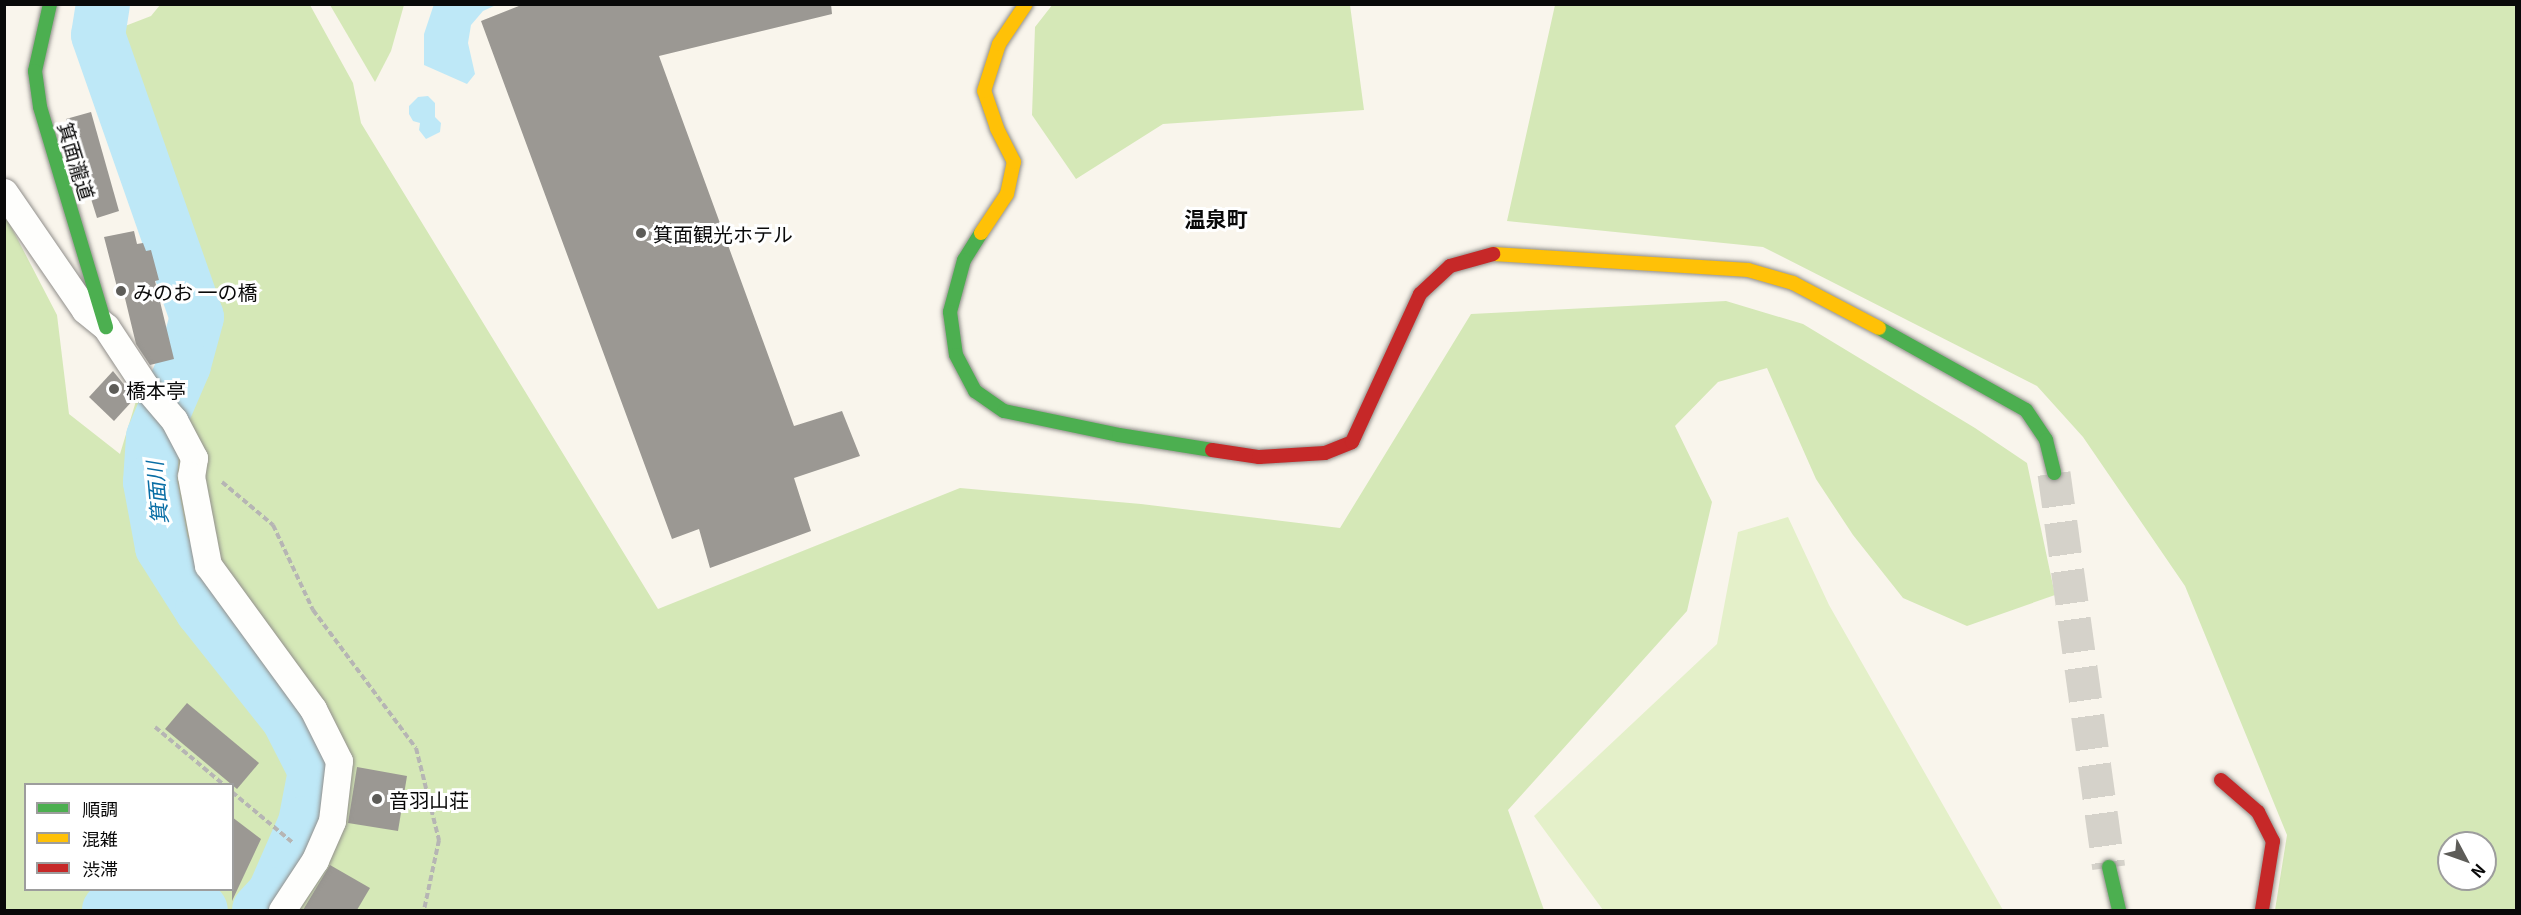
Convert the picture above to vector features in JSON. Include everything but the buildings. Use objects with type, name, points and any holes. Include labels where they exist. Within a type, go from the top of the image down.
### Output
[{"type":"street","name":"箕面瀧道","points":[[50,4],[40,37],[35,71],[40,107],[106,327]]},
{"type":"street","points":[[1026,4],[999,44],[984,91],[997,128],[1014,162],[1007,194],[964,260],[950,312],[956,355],[975,391],[1004,411],[1119,435],[1259,457],[1325,453],[1352,442],[1367,414],[1420,294],[1450,266],[1491,254],[1748,270],[1793,283],[1940,360],[2026,410],[2046,440],[2054,473]]},
{"type":"street","points":[[4,192],[85,310],[106,327],[145,386],[174,420],[194,458],[191,476],[208,565],[313,709],[339,761],[332,821],[315,860],[282,910]]},
{"type":"street","points":[[2221,780],[2258,812],[2273,841],[2262,910]]},
{"type":"street","points":[[2109,867],[2119,910]]},
{"type":"path","points":[[194,458],[273,525],[313,610],[416,748],[439,840],[424,910]]},
{"type":"path","points":[[155,727],[222,783]]},
{"type":"path","points":[[234,794],[282,834]]},
{"type":"green space","points":[[1053,4],[1350,5],[1364,110],[1163,124],[1076,179],[1032,115],[1035,27]]},
{"type":"green space","points":[[160,5],[310,5],[353,83],[361,123],[658,609],[960,488],[1141,504],[1340,528],[1471,314],[1726,301],[1803,324],[1975,428],[2027,463],[2055,595],[1967,626],[1903,598],[1853,535],[1816,479],[1767,368],[1718,382],[1675,426],[1712,502],[1687,611],[1508,810],[1544,910],[5,910],[4,213],[57,315],[69,414],[120,454],[139,391],[180,415],[183,398],[196,365],[210,314],[107,33],[151,16]]},
{"type":"green space","points":[[330,5],[404,5],[391,51],[375,82]]},
{"type":"green space","points":[[1555,5],[2516,5],[2516,910],[2275,910],[2287,835],[2185,586],[2083,437],[2037,386],[1763,247],[1507,221]]},
{"type":"green space","points":[[1788,517],[1829,605],[2003,910],[1603,910],[1534,816],[1717,644],[1738,532]]},
{"type":"water","points":[[434,4],[496,5],[483,11],[471,25],[468,43],[475,74],[467,84],[424,65],[424,34]]},
{"type":"water","points":[[428,96],[435,103],[435,117],[441,123],[440,132],[426,139],[419,130],[420,123],[413,121],[409,114],[409,106],[418,97]]},
{"type":"waterway","name":"箕面川","points":[[103,4],[98,35],[197,317],[184,365],[153,437],[150,482],[162,547],[202,610],[288,718],[315,771],[305,823],[274,894],[259,910]]},
{"type":"waterway","name":"箕面川","points":[[109,910],[141,892],[187,900],[201,910]]},
{"type":"tunnel","points":[[2054,473],[2109,867]]},
{"type":"traffic: fast","points":[[50,4],[35,71],[40,107],[106,327]]},
{"type":"traffic: fast","points":[[981,233],[964,260],[950,312],[956,355],[975,391],[1004,411],[1119,435],[1212,450]]},
{"type":"traffic: fast","points":[[1879,328],[2026,410],[2046,440],[2054,473]]},
{"type":"traffic: fast","points":[[2109,867],[2119,910]]},
{"type":"traffic: slow","points":[[981,233],[1007,194],[1014,162],[997,128],[984,91],[999,44],[1026,4]]},
{"type":"traffic: slow","points":[[1493,254],[1748,270],[1793,283],[1879,328]]},
{"type":"traffic: jam","points":[[1212,450],[1259,457],[1325,453],[1352,442],[1420,294],[1450,266],[1493,254]]},
{"type":"traffic: jam","points":[[2221,780],[2258,812],[2273,841],[2262,910]]},
{"type":"place","name":"箕面観光ホテル","points":[[641,233]]},
{"type":"place","name":"みのお 一の橋","points":[[121,291]]},
{"type":"place","name":"橋本亭","points":[[114,389]]},
{"type":"place","name":"音羽山荘","points":[[377,799]]},
{"type":"district","name":"温泉町","points":[[1216,218]]}]
